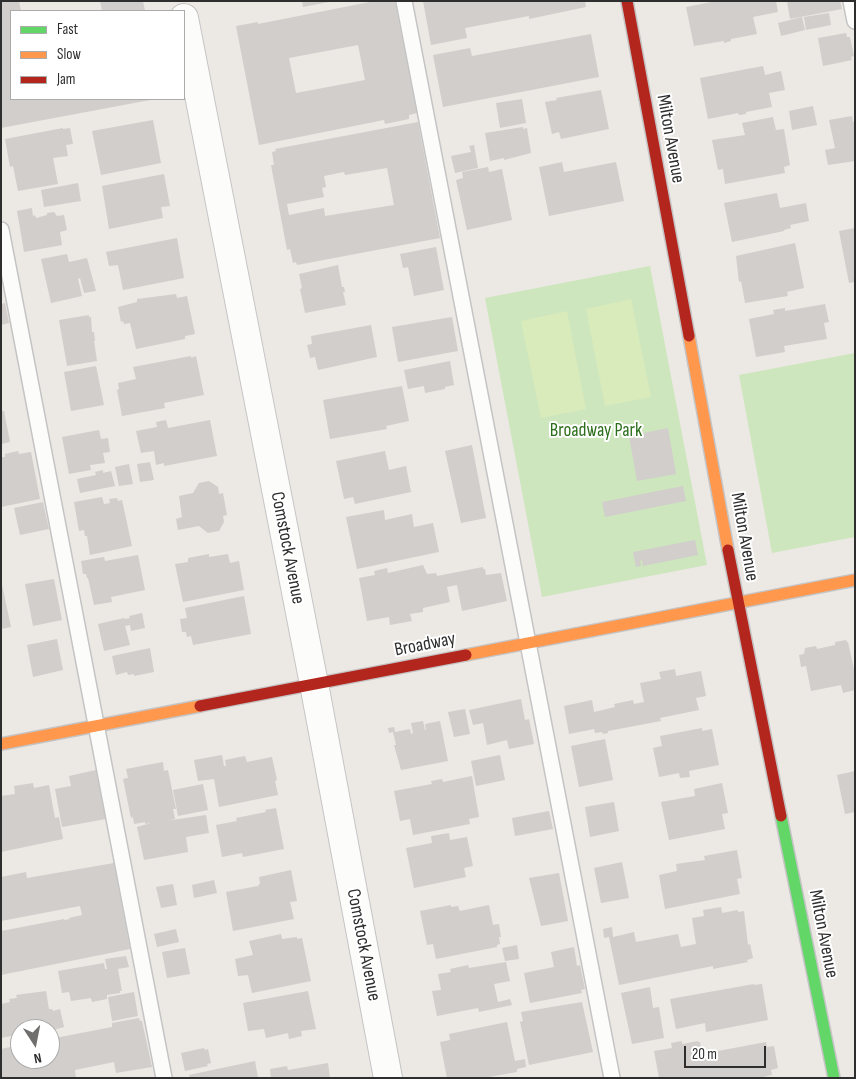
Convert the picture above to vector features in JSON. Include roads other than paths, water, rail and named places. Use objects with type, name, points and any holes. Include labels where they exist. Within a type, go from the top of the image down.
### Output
[{"type":"street","name":"Milton Avenue","points":[[627,1],[738,602],[834,1078]]},
{"type":"street","name":"Comstock Avenue","points":[[185,23],[314,684],[388,1078]]},
{"type":"street","name":"Broadway","points":[[1,744],[855,580]]},
{"type":"lane","points":[[404,1],[612,1078]]},
{"type":"lane","points":[[851,1],[855,21]]},
{"type":"lane","points":[[1,230],[164,1078]]},
{"type":"park label","name":"Broadway Park","points":[[596,431]]}]
